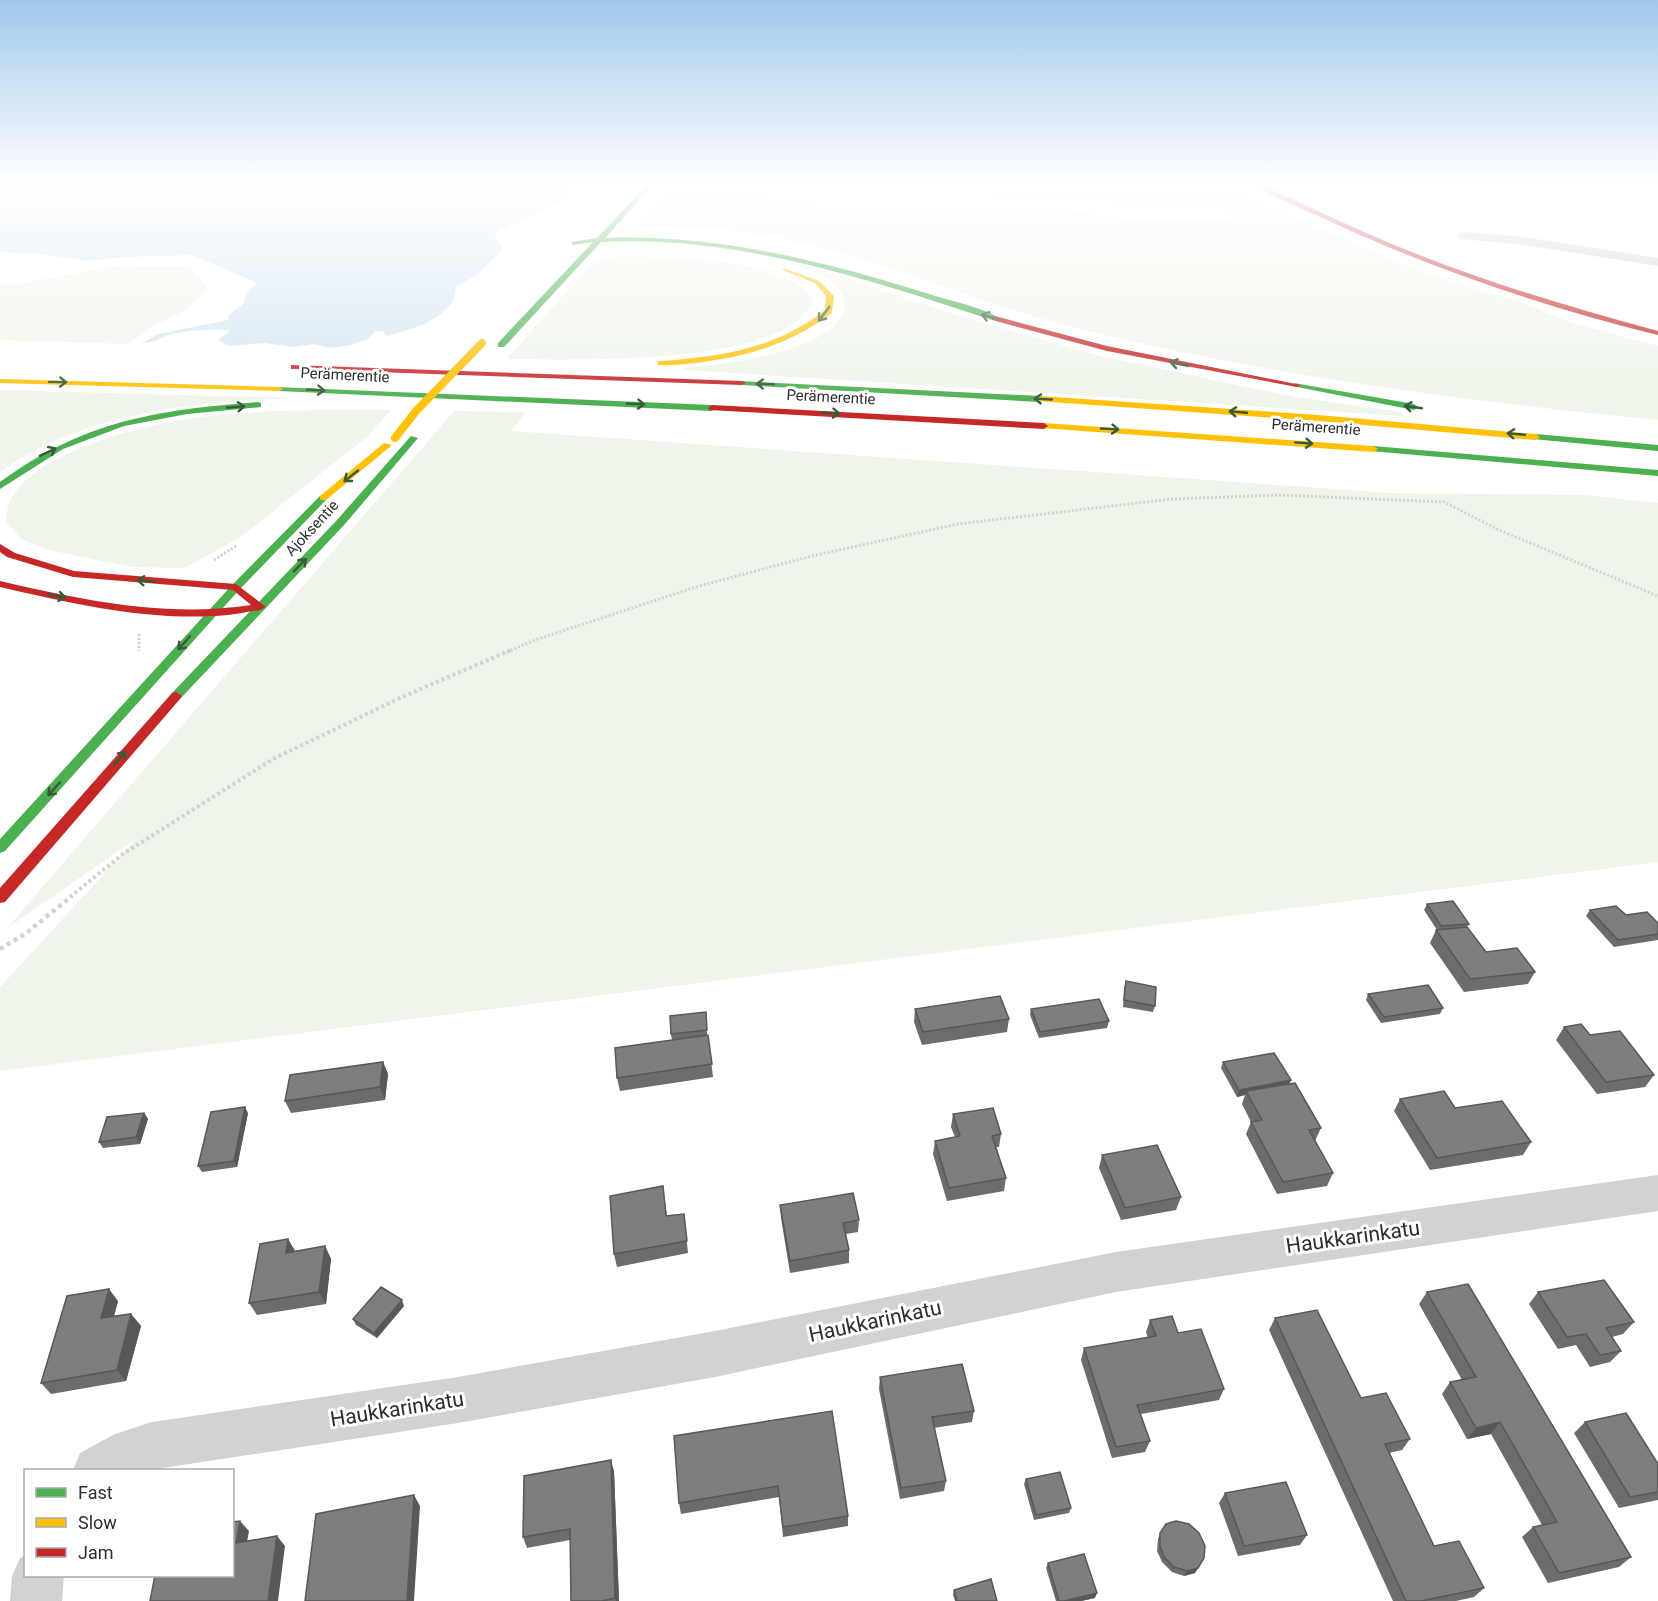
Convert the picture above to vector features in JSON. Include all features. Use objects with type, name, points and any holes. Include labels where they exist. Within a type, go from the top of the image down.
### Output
[{"type":"main road","name":"Ajoksentie","points":[[0,848],[211,613],[325,496],[395,438],[416,411],[490,347],[579,258]]},
{"type":"main road","points":[[651,364],[736,353],[789,338],[809,329],[829,311],[830,296],[817,282],[806,276],[756,261],[729,258]]},
{"type":"main road","points":[[793,258],[868,276],[1041,333],[1118,352],[1269,382],[1425,409]]},
{"type":"main road","points":[[1421,258],[1504,289],[1658,333]]},
{"type":"main road","name":"Ajoksentie","points":[[436,411],[490,347]]},
{"type":"main road","points":[[431,370],[632,365]]},
{"type":"main road","name":"Perämerentie","points":[[275,366],[769,384],[1147,405],[1658,448]]},
{"type":"main road","name":"Perämerentie","points":[[0,381],[224,386],[863,414],[1182,434],[1502,458],[1658,473]]},
{"type":"main road","points":[[308,405],[578,402]]},
{"type":"main road","points":[[0,486],[24,465],[45,453],[116,426],[206,409],[272,405]]},
{"type":"main road","points":[[1503,420],[1658,438]]},
{"type":"main road","name":"Ajoksentie","points":[[0,898],[148,725],[341,522],[417,434]]},
{"type":"main road","points":[[0,547],[11,555],[73,574],[236,587],[260,607]]},
{"type":"main road","points":[[0,584],[77,599],[154,609],[211,613],[260,607]]},
{"type":"street","points":[[1630,258],[1658,262]]},
{"type":"street","name":"Haukkarinkatu","points":[[99,1469],[132,1451],[152,1446],[458,1400],[715,1354],[1116,1272],[1658,1192]]},
{"type":"street","points":[[36,1601],[38,1577]]},
{"type":"path","points":[[0,949],[25,934],[123,854],[273,759],[402,697],[535,640],[699,586],[816,555],[958,524],[1172,499],[1279,495],[1444,502],[1499,530],[1658,596]]},
{"type":"shaded area","points":[[678,258],[724,262],[776,274],[797,284],[813,298],[797,321],[766,337],[724,349],[626,358],[507,359],[590,265],[602,259]]},
{"type":"shaded area","points":[[858,258],[1389,258],[1458,284],[1520,302],[1573,323],[1658,346],[1658,420],[1431,394],[1280,371],[1206,357],[1057,323]]},
{"type":"shaded area","points":[[769,259],[814,268],[960,316],[1101,356],[1295,397],[1401,412],[1403,416],[685,370],[684,368],[723,364],[776,353],[822,335],[837,322],[844,306],[837,285],[817,272]]},
{"type":"shaded area","points":[[123,265],[191,267],[208,289],[186,310],[158,323],[128,344],[0,340],[0,284],[21,283]]},
{"type":"shaded area","points":[[0,390],[296,398],[180,407],[104,423],[68,435],[33,451],[0,472]]},
{"type":"shaded area","points":[[310,410],[391,410],[368,436],[241,537],[184,568],[131,567],[48,550],[21,539],[6,521],[7,510],[16,490],[31,476],[67,454],[114,436],[191,418],[231,414]]},
{"type":"shaded area","points":[[454,411],[526,412],[511,431],[1391,493],[1584,495],[1658,503],[1658,862],[0,1071],[0,987],[137,838],[6,929]]},
{"type":"water","points":[[66,258],[118,258],[87,261]]},
{"type":"water","points":[[198,258],[494,258],[478,274],[456,287],[451,303],[444,312],[436,317],[421,325],[386,336],[383,331],[376,331],[368,339],[350,345],[331,348],[314,344],[294,347],[265,343],[229,346],[218,340],[230,331],[217,330],[179,333],[143,343],[158,334],[228,320],[229,315],[243,304],[247,293],[257,283]]},
{"type":"building","points":[[1453,901],[1469,924],[1441,926],[1427,904]]},
{"type":"building","points":[[1616,906],[1626,915],[1647,912],[1658,923],[1658,934],[1618,940],[1590,910]]},
{"type":"building","points":[[1467,927],[1486,952],[1517,948],[1535,972],[1470,979],[1436,930]]},
{"type":"building","points":[[1126,981],[1156,987],[1155,1006],[1124,1000]]},
{"type":"building","points":[[1428,985],[1443,1008],[1384,1017],[1368,994]]},
{"type":"building","points":[[1000,996],[1009,1019],[923,1032],[915,1009]]},
{"type":"building","points":[[1099,999],[1109,1021],[1040,1032],[1031,1009]]},
{"type":"building","points":[[706,1012],[707,1030],[671,1034],[670,1016]]},
{"type":"building","points":[[1581,1024],[1590,1035],[1620,1031],[1654,1075],[1606,1082],[1564,1027]]},
{"type":"building","points":[[708,1035],[712,1064],[617,1078],[615,1048]]},
{"type":"building","points":[[1274,1053],[1291,1080],[1239,1090],[1223,1062]]},
{"type":"building","points":[[383,1062],[380,1087],[285,1101],[290,1075]]},
{"type":"building","points":[[1295,1083],[1321,1128],[1309,1130],[1333,1173],[1283,1182],[1251,1122],[1262,1120],[1246,1091]]},
{"type":"building","points":[[1444,1091],[1455,1108],[1502,1101],[1531,1142],[1437,1158],[1400,1099]]},
{"type":"building","points":[[245,1107],[234,1161],[198,1166],[211,1112]]},
{"type":"building","points":[[993,1108],[1001,1134],[992,1136],[1006,1178],[949,1188],[935,1141],[960,1136],[953,1114]]},
{"type":"building","points":[[144,1113],[136,1137],[99,1142],[107,1117]]},
{"type":"building","points":[[1157,1145],[1181,1197],[1125,1208],[1102,1155]]},
{"type":"building","points":[[663,1186],[666,1216],[684,1214],[687,1241],[614,1254],[610,1196]]},
{"type":"building","points":[[853,1193],[859,1220],[843,1223],[849,1250],[790,1261],[780,1205]]},
{"type":"building","points":[[288,1239],[286,1253],[325,1246],[319,1292],[249,1303],[260,1244]]},
{"type":"building","points":[[1604,1280],[1634,1322],[1606,1328],[1621,1351],[1600,1355],[1586,1334],[1567,1337],[1538,1292]]},
{"type":"building","points":[[1468,1284],[1631,1557],[1559,1573],[1533,1527],[1557,1522],[1500,1422],[1476,1428],[1450,1382],[1476,1377],[1427,1292]]},
{"type":"building","points":[[381,1287],[402,1300],[374,1333],[353,1319]]},
{"type":"building","points":[[109,1289],[101,1318],[131,1314],[117,1370],[41,1383],[67,1296]]},
{"type":"building","points":[[1317,1310],[1361,1398],[1386,1393],[1410,1439],[1385,1444],[1434,1546],[1459,1541],[1484,1588],[1421,1601],[1406,1601],[1275,1318]]},
{"type":"building","points":[[1172,1316],[1178,1333],[1201,1329],[1224,1389],[1137,1405],[1150,1441],[1116,1447],[1084,1348],[1156,1336],[1150,1320]]},
{"type":"building","points":[[962,1364],[974,1411],[932,1417],[946,1481],[901,1488],[880,1377]]},
{"type":"building","points":[[832,1411],[848,1516],[783,1527],[778,1486],[679,1503],[674,1436]]},
{"type":"building","points":[[1626,1413],[1658,1464],[1658,1492],[1630,1497],[1585,1422]]},
{"type":"building","points":[[611,1460],[615,1598],[602,1601],[571,1601],[570,1529],[523,1537],[524,1476]]},
{"type":"building","points":[[1060,1472],[1071,1508],[1036,1515],[1026,1479]]},
{"type":"building","points":[[1286,1482],[1307,1535],[1244,1546],[1225,1493]]},
{"type":"building","points":[[414,1495],[407,1601],[305,1601],[316,1514]]},
{"type":"building","points":[[240,1521],[236,1543],[277,1536],[268,1601],[150,1601],[155,1577],[234,1577],[234,1522]]},
{"type":"building","points":[[1176,1521],[1189,1524],[1199,1533],[1205,1546],[1204,1558],[1198,1568],[1187,1571],[1174,1567],[1164,1557],[1160,1546],[1160,1533],[1166,1524]]},
{"type":"building","points":[[1084,1554],[1097,1593],[1059,1601],[1048,1563]]},
{"type":"building","points":[[991,1579],[997,1601],[957,1601],[954,1590]]},
{"type":"traffic: fast","points":[[501,345],[582,258]]},
{"type":"traffic: fast","points":[[785,258],[873,279],[995,318]]},
{"type":"traffic: fast","points":[[742,383],[1040,399]]},
{"type":"traffic: fast","points":[[1297,385],[1414,407]]},
{"type":"traffic: fast","points":[[279,389],[712,408]]},
{"type":"traffic: fast","points":[[0,486],[30,464],[60,447],[122,424],[187,412],[258,405]]},
{"type":"traffic: fast","points":[[1536,437],[1658,448]]},
{"type":"traffic: fast","points":[[176,696],[341,522],[414,438]]},
{"type":"traffic: fast","points":[[1373,449],[1658,473]]},
{"type":"traffic: fast","points":[[0,848],[236,587],[323,498]]},
{"type":"traffic: slow","points":[[661,363],[706,359],[750,351],[792,336],[829,311],[830,296],[817,282],[785,269]]},
{"type":"traffic: slow","points":[[395,438],[416,411],[482,343]]},
{"type":"traffic: slow","points":[[0,381],[279,389]]},
{"type":"traffic: slow","points":[[1040,399],[1318,418],[1536,437]]},
{"type":"traffic: slow","points":[[1044,426],[1373,449]]},
{"type":"traffic: slow","points":[[323,498],[387,445]]},
{"type":"traffic: jam","points":[[1420,258],[1530,297],[1658,333]]},
{"type":"traffic: jam","points":[[995,318],[1107,348],[1297,385]]},
{"type":"traffic: jam","points":[[294,367],[742,383]]},
{"type":"traffic: jam","points":[[712,408],[1044,426]]},
{"type":"traffic: jam","points":[[0,547],[11,555],[73,574],[236,587],[260,607]]},
{"type":"traffic: jam","points":[[0,584],[79,601],[160,612],[214,613],[260,607]]},
{"type":"traffic: jam","points":[[0,898],[176,696]]}]
